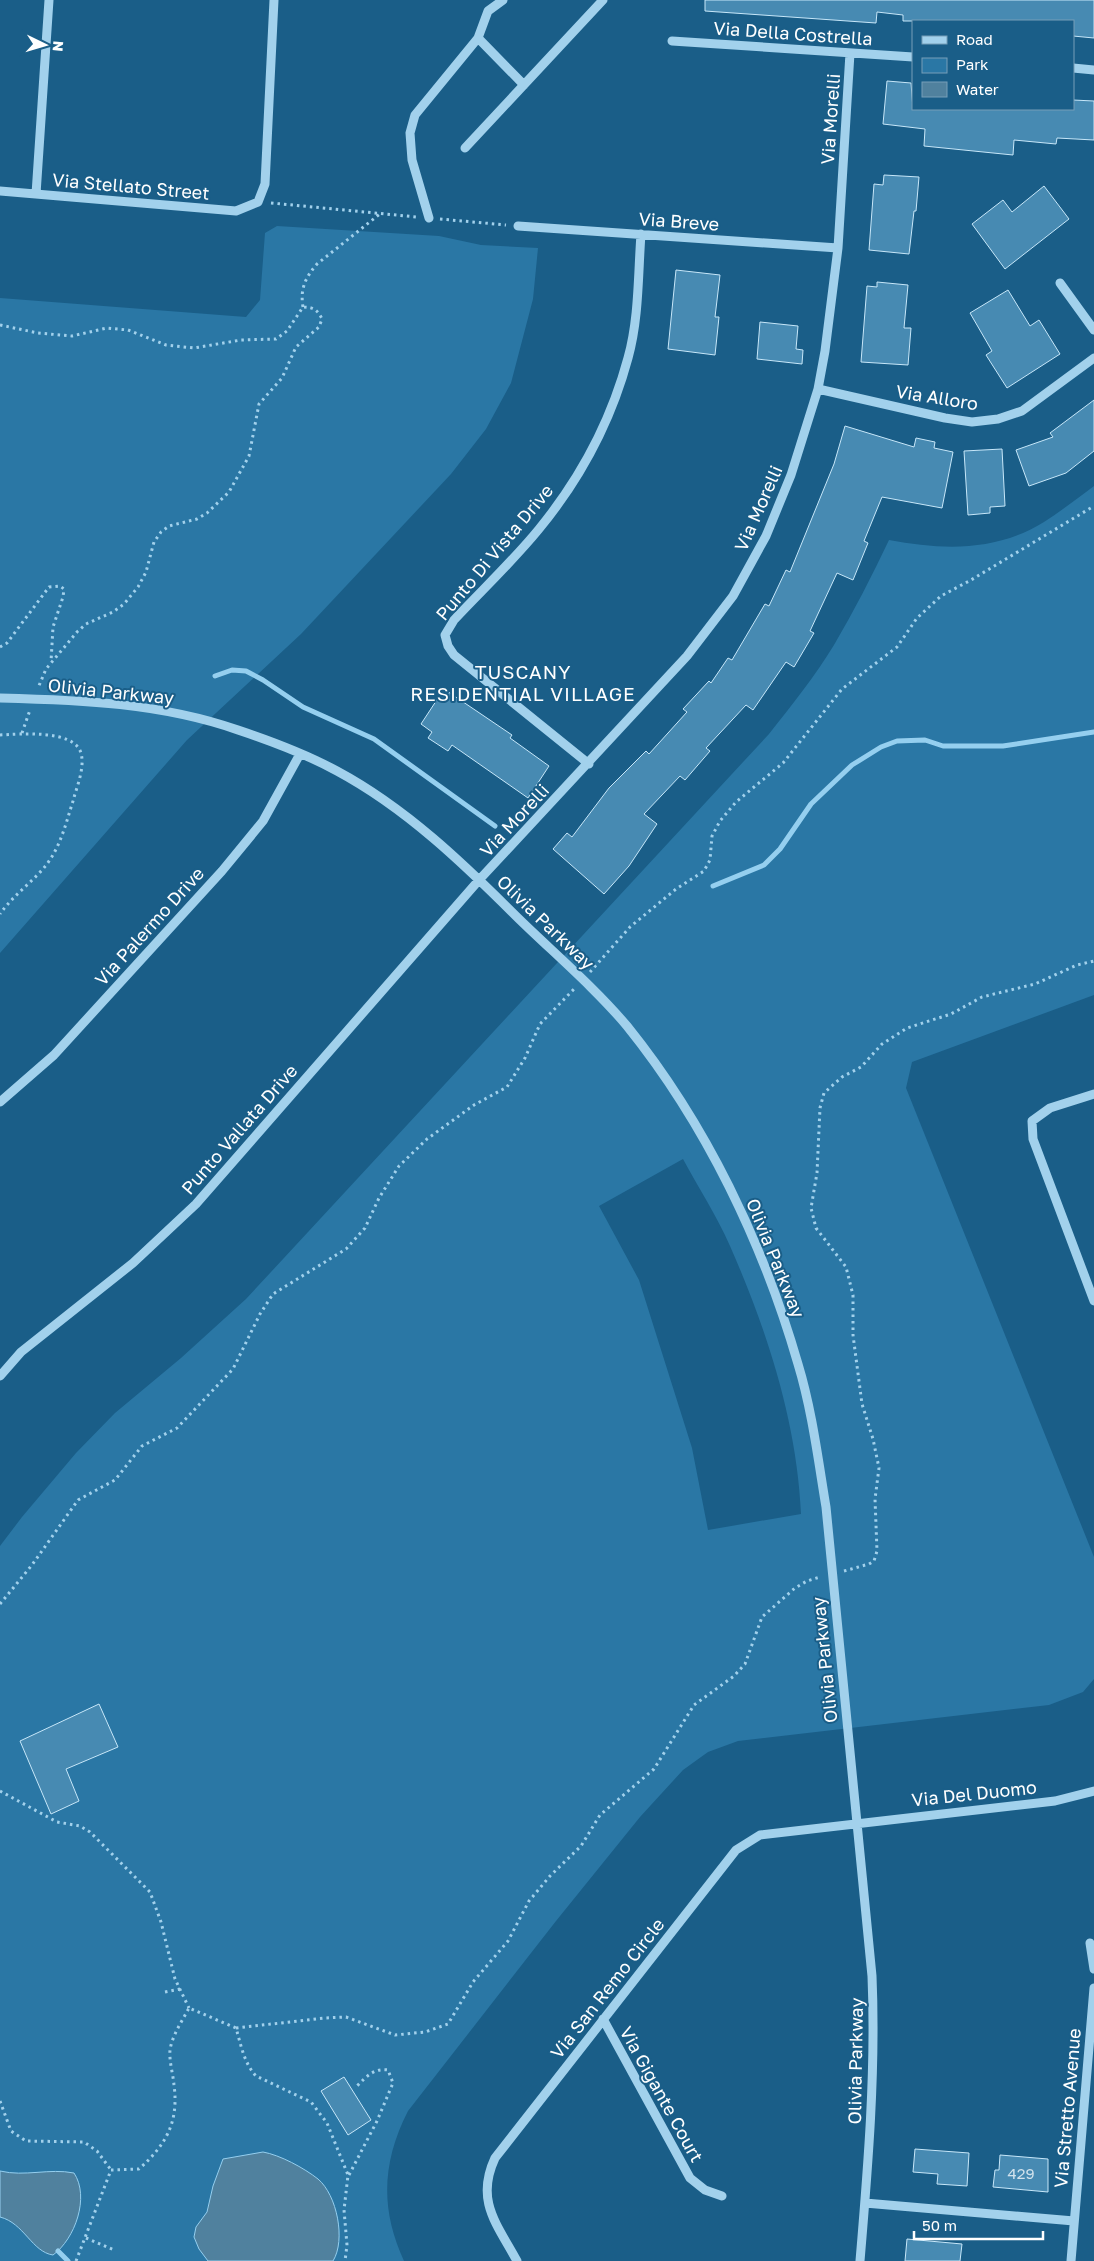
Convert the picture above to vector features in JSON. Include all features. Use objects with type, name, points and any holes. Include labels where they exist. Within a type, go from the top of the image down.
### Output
[{"type":"street","points":[[36,194],[49,0]]},
{"type":"street","name":"Via Stellato Street","points":[[0,191],[236,212],[258,202],[265,184],[274,0]]},
{"type":"street","points":[[429,218],[412,160],[410,133],[415,115],[478,38],[488,11],[503,0]]},
{"type":"street","points":[[465,148],[603,0]]},
{"type":"street","points":[[478,38],[524,85]]},
{"type":"street","name":"Via Della Costrella","points":[[672,41],[912,57]]},
{"type":"street","name":"Via Morelli","points":[[480,880],[687,656],[733,596],[766,536],[791,475],[818,389],[826,351],[838,248],[850,53]]},
{"type":"street","points":[[1074,68],[1094,70]]},
{"type":"street","name":"Via Breve","points":[[518,226],[838,248]]},
{"type":"street","name":"Punto Di Vista Drive","points":[[589,764],[454,655],[448,646],[445,635],[454,620],[538,530],[565,494],[589,456],[613,404],[628,357],[636,311],[641,234]]},
{"type":"street","points":[[1060,283],[1094,330]]},
{"type":"street","name":"Via Alloro","points":[[818,389],[972,422],[998,419],[1022,411],[1094,358]]},
{"type":"street","name":"Olivia Parkway","points":[[0,698],[68,700],[157,709],[236,729],[300,754],[338,772],[394,807],[480,880],[625,1024],[654,1063],[695,1125],[724,1176],[754,1241],[780,1307],[799,1366],[818,1454],[826,1507],[831,1574],[858,1823],[872,1976],[874,2022],[872,2096],[860,2261]]},
{"type":"street","name":"Via Palermo Drive","points":[[0,1102],[54,1055],[222,871],[263,821],[300,754]]},
{"type":"street","name":"Punto Vallata Drive","points":[[0,1376],[21,1352],[133,1263],[196,1204],[480,880]]},
{"type":"street","points":[[1094,1094],[1050,1108],[1032,1121],[1033,1139],[1094,1301]]},
{"type":"street","name":"Via Del Duomo","points":[[858,1823],[1055,1800],[1094,1791]]},
{"type":"street","name":"Via San Remo Circle","points":[[517,2261],[488,2206],[486,2190],[488,2173],[495,2158],[603,2019],[736,1850],[760,1835],[858,1823]]},
{"type":"street","points":[[1090,1943],[1094,1969]]},
{"type":"street","name":"Via Stretto Avenue","points":[[1071,2261],[1094,1988]]},
{"type":"street","name":"Via Gigante Court","points":[[603,2019],[690,2178],[705,2190],[722,2196]]},
{"type":"street","points":[[865,2203],[1074,2221]]},
{"type":"path","points":[[286,205],[518,226]]},
{"type":"path","points":[[0,325],[38,333],[72,336],[107,328],[128,330],[166,345],[194,348],[241,340],[276,339],[286,331],[303,307],[303,285],[317,264],[381,213]]},
{"type":"path","points":[[0,647],[7,643],[49,587],[60,586],[64,589],[64,597],[53,627],[51,663],[86,624],[113,612],[124,604],[142,579],[154,542],[160,532],[169,526],[197,519],[207,514],[229,492],[249,456],[259,404],[282,378],[296,347],[319,327],[322,319],[319,312],[311,307],[303,307]]},
{"type":"path","points":[[0,1604],[32,1565],[78,1500],[115,1480],[142,1446],[177,1428],[233,1369],[260,1314],[273,1294],[346,1249],[365,1228],[379,1198],[399,1166],[426,1139],[474,1106],[507,1087],[525,1058],[540,1024],[630,927],[676,889],[704,871],[710,860],[712,836],[720,821],[736,802],[783,763],[842,689],[897,646],[923,612],[941,596],[1094,506]]},
{"type":"path","points":[[0,735],[22,734],[66,738],[75,744],[80,752],[81,764],[80,777],[61,841],[47,864],[0,914]]},
{"type":"path","points":[[0,1791],[51,1819],[80,1826],[90,1832],[150,1892],[180,1989],[189,2008],[236,2028],[346,2017],[395,2035],[425,2032],[448,2024],[473,1982],[508,1941],[530,1901],[550,1876],[581,1846],[600,1815],[654,1769],[694,1706],[734,1676],[745,1664],[762,1617],[795,1588],[807,1581],[864,1566],[874,1561],[878,1551],[875,1499],[878,1468],[873,1439],[862,1404],[853,1335],[853,1295],[846,1267],[816,1228],[811,1208],[817,1173],[820,1108],[824,1093],[842,1077],[860,1067],[882,1044],[907,1028],[950,1014],[982,996],[1035,984],[1077,965],[1094,961]]},
{"type":"path","points":[[165,1992],[180,1989]]},
{"type":"path","points":[[111,2170],[139,2169],[156,2154],[166,2138],[174,2120],[176,2101],[170,2051],[178,2028],[189,2008]]},
{"type":"path","points":[[236,2028],[250,2069],[256,2076],[311,2102],[327,2123],[348,2175]]},
{"type":"path","points":[[345,2261],[347,2246],[344,2210],[348,2175],[377,2121],[393,2083],[388,2070],[379,2069],[368,2074],[357,2086]]},
{"type":"path","points":[[0,2101],[11,2130],[26,2141],[84,2142],[97,2151],[111,2170]]},
{"type":"path","points":[[77,2259],[111,2170]]},
{"type":"path","points":[[86,2238],[114,2250]]},
{"type":"green space","points":[[277,226],[439,236],[481,245],[538,248],[533,299],[511,383],[486,429],[451,474],[301,634],[187,740],[0,953],[0,298],[246,317],[260,300],[265,233]]},
{"type":"green space","points":[[1094,486],[1094,995],[912,1062],[906,1088],[1094,1557],[1094,1679],[1083,1692],[1049,1705],[738,1741],[708,1752],[683,1770],[640,1817],[556,1921],[408,2111],[393,2149],[387,2186],[391,2223],[404,2261],[0,2261],[0,1546],[76,1453],[115,1413],[181,1358],[246,1299],[769,734],[795,701],[834,645],[863,593],[889,540],[949,547],[988,544],[1007,539],[1026,532],[1044,522]],"holes":[[[683,1159],[725,1235],[744,1278],[768,1343],[787,1411],[798,1480],[801,1514],[708,1530],[692,1448],[639,1280],[599,1206]]]},
{"type":"water","points":[[263,2152],[299,2166],[325,2186],[335,2206],[338,2218],[339,2242],[333,2261],[208,2261],[199,2249],[194,2237],[196,2227],[207,2212],[213,2186],[223,2159]]},
{"type":"water","points":[[0,2171],[9,2173],[55,2171],[74,2173],[79,2183],[81,2194],[78,2217],[68,2239],[53,2255],[39,2249],[15,2225],[0,2217]]},
{"type":"building","points":[[705,0],[1094,0],[1094,38],[1074,36],[1074,20],[903,21],[903,15],[877,12],[876,23],[705,11]]},
{"type":"building","points":[[887,81],[911,83],[912,110],[1074,110],[1074,100],[1094,101],[1094,140],[1057,138],[1056,144],[1014,140],[1013,155],[924,146],[925,129],[883,124]]},
{"type":"building","points":[[884,175],[919,177],[909,254],[869,250],[874,184],[883,185]]},
{"type":"building","points":[[1044,186],[1069,219],[1005,269],[972,224],[1003,200],[1012,212]]},
{"type":"building","points":[[676,270],[720,275],[715,317],[719,317],[715,355],[668,349]]},
{"type":"building","points":[[877,282],[908,285],[904,328],[911,328],[908,365],[861,362],[867,286],[877,287]]},
{"type":"building","points":[[1008,290],[1030,326],[1039,320],[1060,354],[1007,388],[986,355],[992,351],[970,313]]},
{"type":"building","points":[[760,322],[798,326],[796,349],[803,350],[802,364],[757,359]]},
{"type":"building","points":[[1094,400],[1094,451],[1066,473],[1029,486],[1016,450],[1053,437],[1050,433]]},
{"type":"building","points":[[845,426],[914,447],[916,438],[935,442],[934,448],[953,452],[942,508],[882,497],[864,541],[868,543],[853,580],[837,573],[810,631],[814,633],[794,667],[786,662],[753,710],[746,705],[706,748],[710,751],[685,780],[680,776],[644,814],[657,824],[629,866],[604,894],[553,849],[567,833],[572,837],[609,788],[646,751],[649,754],[687,712],[683,709],[709,681],[711,683],[728,658],[732,660],[765,604],[769,606],[786,570],[790,572],[834,464]]},
{"type":"building","points":[[1002,449],[1005,506],[990,507],[990,513],[968,515],[964,451]]},
{"type":"building","points":[[444,689],[512,735],[510,738],[549,766],[528,798],[452,745],[448,751],[428,738],[432,732],[421,724]]},
{"type":"building","points":[[99,1704],[118,1747],[66,1769],[79,1801],[51,1814],[20,1741]]},
{"type":"building","points":[[344,2077],[371,2120],[348,2135],[321,2091]]},
{"type":"building","points":[[915,2149],[969,2153],[967,2186],[937,2184],[938,2174],[913,2172]]},
{"type":"building","points":[[1000,2155],[1048,2159],[1048,2192],[993,2187],[995,2170],[999,2170]]},
{"type":"building","points":[[907,2239],[962,2244],[960,2261],[905,2261]]},
{"type":"waterway","points":[[215,676],[232,670],[246,671],[303,707],[374,739],[495,826]]},
{"type":"waterway","points":[[713,886],[764,865],[780,849],[811,804],[852,765],[881,747],[897,741],[925,740],[943,746],[1003,746],[1094,732]]},
{"type":"waterway","points":[[58,2251],[68,2261]]},
{"type":"district","name":"TUSCANY RESIDENTIAL VILLAGE","points":[[523,682]]}]
